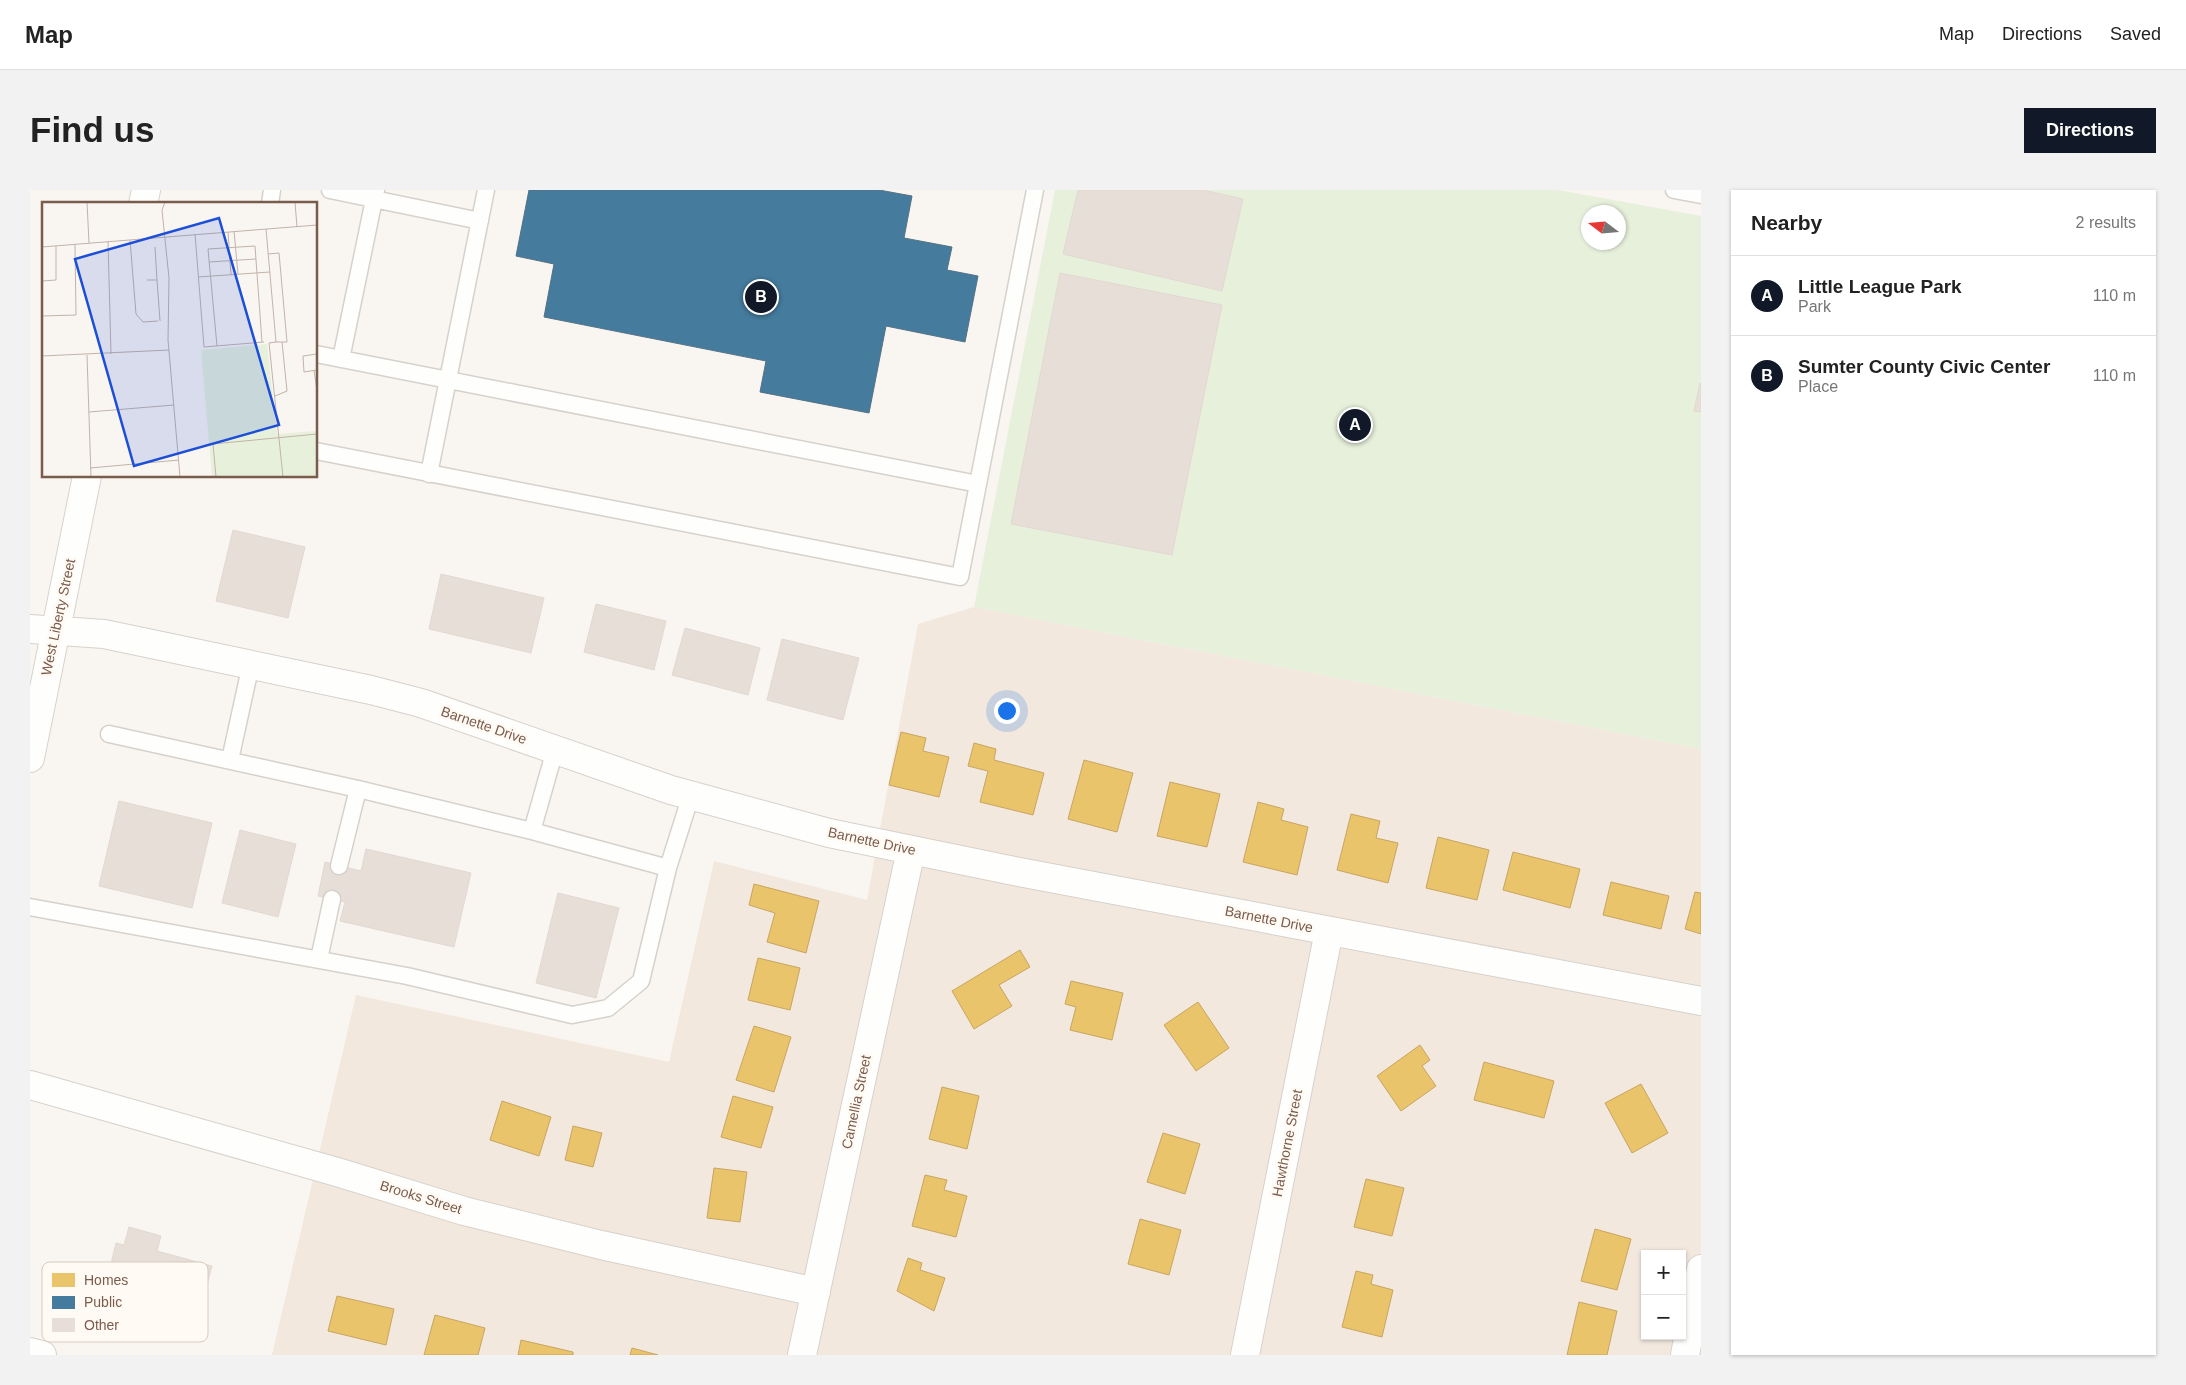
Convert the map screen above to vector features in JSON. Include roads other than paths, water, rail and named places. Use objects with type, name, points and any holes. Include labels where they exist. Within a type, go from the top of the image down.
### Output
[{"type":"street","name":"West Liberty Street","points":[[30,758],[43,630],[86,478]]},
{"type":"street","name":"Barnette Drive","points":[[43,630],[104,634],[371,690],[421,703],[691,795],[829,833],[1701,1001]]},
{"type":"street","name":"Camellia Street","points":[[802,1355],[911,850]]},
{"type":"street","name":"Hawthorne Street","points":[[1245,1355],[1330,931]]},
{"type":"street","name":"Brooks Street","points":[[30,1085],[474,1213],[601,1245],[816,1292]]},
{"type":"street","points":[[1685,1355],[1701,1269]]},
{"type":"street","points":[[30,1352],[42,1355]]},
{"type":"lane","points":[[330,190],[375,195],[480,221]]},
{"type":"lane","points":[[429,474],[486,190]]},
{"type":"lane","points":[[318,451],[960,577],[1035,190]]},
{"type":"lane","points":[[1674,190],[1701,195]]},
{"type":"lane","points":[[341,359],[375,195]]},
{"type":"lane","points":[[318,354],[978,484]]},
{"type":"lane","points":[[230,760],[251,664]]},
{"type":"lane","points":[[109,734],[358,788],[532,831],[668,868]]},
{"type":"lane","points":[[532,831],[555,750]]},
{"type":"lane","points":[[339,866],[358,788]]},
{"type":"lane","points":[[30,907],[407,976],[572,1016],[608,1008],[641,981],[668,868],[691,795]]},
{"type":"lane","points":[[319,959],[332,899]]},
{"type":"place","name":"Sumter County Civic Center","points":[[761,297]]},
{"type":"place","name":"Little League Park","points":[[1355,425]]}]
